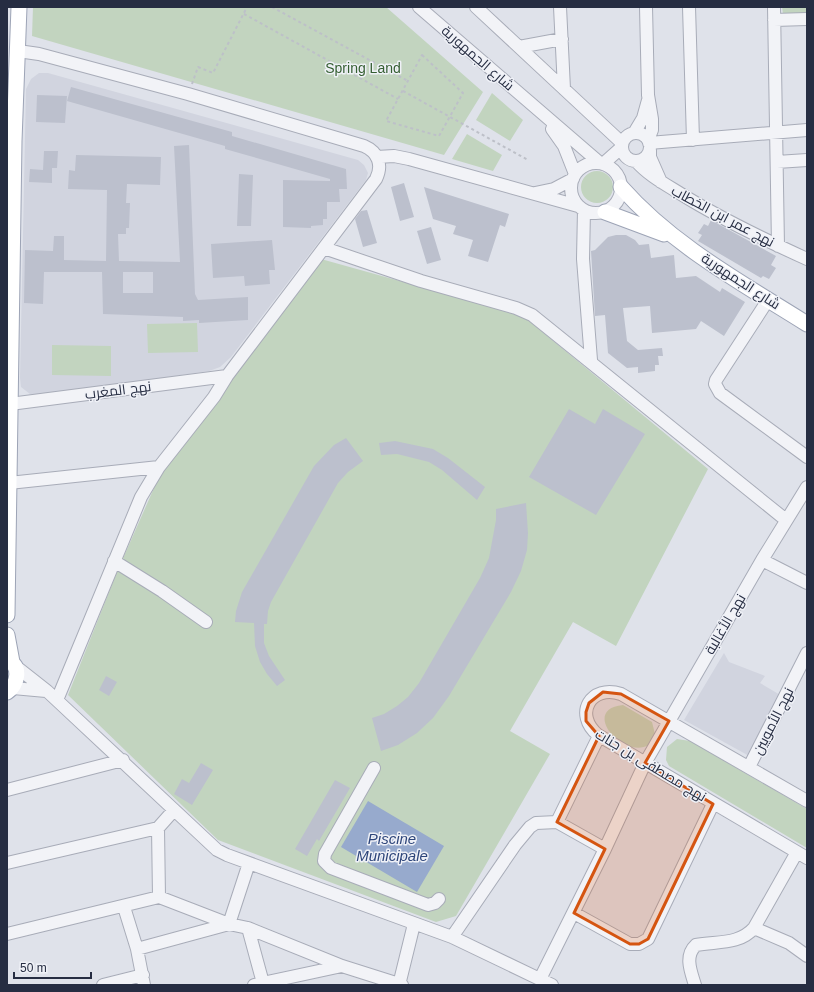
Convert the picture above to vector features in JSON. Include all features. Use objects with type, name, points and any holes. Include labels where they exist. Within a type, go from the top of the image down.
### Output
[{"type":"main road","points":[[7,615],[12,51],[19,7]]},
{"type":"main road","name":"شارع الجمهورية","points":[[620,182],[640,209],[676,239],[807,324]]},
{"type":"main road","name":"شارع الجمهورية","points":[[591,210],[676,239]]},
{"type":"main road","points":[[7,635],[11,662],[17,676],[9,693]]},
{"type":"street","name":"شارع الجمهورية","points":[[419,7],[536,110],[601,164]]},
{"type":"street","points":[[476,7],[598,120],[626,140]]},
{"type":"street","points":[[560,7],[564,89]]},
{"type":"street","points":[[377,157],[394,156],[409,159],[591,210],[617,202],[620,182],[635,161],[644,158],[652,130],[648,95],[646,7]]},
{"type":"street","points":[[689,7],[693,140]]},
{"type":"street","points":[[774,7],[778,246]]},
{"type":"street","points":[[774,20],[807,19]]},
{"type":"street","points":[[519,47],[562,39]]},
{"type":"street","points":[[12,51],[38,54],[188,94],[364,146],[370,149],[377,157],[379,169],[376,179],[227,376],[214,397],[160,467],[141,497],[57,700]]},
{"type":"street","points":[[601,164],[626,140],[645,111],[648,95]]},
{"type":"street","name":"شارع الجمهورية","points":[[536,110],[564,146],[574,176]]},
{"type":"street","points":[[649,144],[807,130]]},
{"type":"street","points":[[626,140],[643,135],[649,144]]},
{"type":"street","points":[[626,140],[626,157],[635,161]]},
{"type":"street","name":"نهج عمر ابن الخطاب","points":[[649,144],[650,157],[661,182]]},
{"type":"street","points":[[777,162],[807,160]]},
{"type":"street","name":"نهج عمر ابن الخطاب","points":[[635,161],[649,174],[710,212],[807,259]]},
{"type":"street","points":[[532,194],[554,189],[574,176],[586,165],[601,164],[615,172],[620,182]]},
{"type":"street","points":[[574,176],[571,192],[591,210]]},
{"type":"street","points":[[590,360],[583,240],[591,210]]},
{"type":"street","points":[[324,248],[421,281],[526,312],[590,360],[786,520]]},
{"type":"street","points":[[768,300],[738,344],[715,384],[720,393],[807,457]]},
{"type":"street","name":"نهج المغرب","points":[[10,404],[227,376]]},
{"type":"street","points":[[9,483],[160,467]]},
{"type":"street","name":"نهج الأغالبة","points":[[540,979],[574,913],[645,763],[762,560],[807,487]]},
{"type":"street","points":[[762,560],[807,583]]},
{"type":"street","points":[[114,561],[162,591],[206,622]]},
{"type":"street","name":"نهج الأمويين","points":[[749,768],[802,674],[807,654]]},
{"type":"street","points":[[11,662],[57,700],[217,850],[452,937],[552,985]]},
{"type":"street","points":[[9,693],[47,691]]},
{"type":"street","name":"نهج مصطفى بن جنات","points":[[802,855],[599,736],[588,725],[586,712],[592,699],[603,692],[612,691],[621,694],[807,801]]},
{"type":"street","points":[[557,822],[599,736]]},
{"type":"street","points":[[7,790],[122,760]]},
{"type":"street","points":[[374,768],[325,854],[324,861],[331,868],[428,905],[435,903],[439,899]]},
{"type":"street","points":[[574,913],[630,944],[639,944],[648,938],[713,804]]},
{"type":"street","points":[[7,863],[158,828],[174,810]]},
{"type":"street","points":[[452,937],[512,849],[530,827],[536,823],[557,822],[605,849]]},
{"type":"street","points":[[158,828],[159,897]]},
{"type":"street","points":[[695,985],[689,962],[693,948],[696,945],[741,938],[748,934],[754,928],[802,855]]},
{"type":"street","points":[[229,924],[249,863]]},
{"type":"street","points":[[7,934],[124,907],[159,897],[229,924],[248,928],[342,966],[400,985],[414,924]]},
{"type":"street","points":[[103,985],[144,980],[137,949],[124,907]]},
{"type":"street","points":[[137,949],[229,924]]},
{"type":"street","points":[[248,928],[259,984],[342,966]]},
{"type":"street","points":[[754,928],[788,943],[807,956]]},
{"type":"path","points":[[188,94],[198,67],[213,73],[247,7]]},
{"type":"path","points":[[272,7],[408,81]]},
{"type":"path","points":[[244,14],[398,99]]},
{"type":"path","points":[[422,55],[463,93],[439,136],[386,121],[408,81],[422,55]]},
{"type":"path","points":[[403,91],[528,160]]},
{"type":"highlighted area","points":[[603,692],[621,694],[669,721],[645,763],[713,804],[648,939],[639,944],[630,944],[574,913],[605,849],[557,822],[599,736],[586,721],[586,712],[589,703]]},
{"type":"shaded area","points":[[39,73],[48,73],[358,160],[364,165],[368,173],[366,180],[231,357],[220,367],[209,371],[38,396],[30,394],[21,387],[26,89],[31,79]]},
{"type":"shaded area","points":[[724,653],[729,662],[765,676],[760,683],[782,696],[751,757],[684,720]]},
{"type":"green space","name":"Spring Land","points":[[33,7],[386,7],[483,92],[444,155],[32,36]]},
{"type":"green space","points":[[782,7],[807,7],[807,14],[783,14]]},
{"type":"green space","points":[[492,93],[523,120],[510,141],[476,120]]},
{"type":"green space","points":[[467,134],[502,155],[493,171],[452,159]]},
{"type":"green space","points":[[597,171],[608,176],[613,187],[608,198],[597,203],[586,198],[581,187],[586,176]]},
{"type":"green space","points":[[321,259],[522,315],[708,469],[616,646],[573,622],[510,731],[550,754],[456,916],[436,922],[218,840],[68,695],[117,572],[165,463],[217,403],[229,381]]},
{"type":"green space","points":[[197,323],[198,352],[148,353],[147,324]]},
{"type":"green space","points":[[52,345],[111,346],[111,376],[52,375]]},
{"type":"green space","points":[[623,705],[652,722],[655,734],[649,745],[638,748],[628,746],[618,740],[610,732],[605,723],[605,715],[611,708]]},
{"type":"green space","points":[[677,739],[690,741],[807,809],[807,848],[669,766],[666,760],[667,747]]},
{"type":"water","name":"Piscine Municipale","points":[[368,801],[444,846],[417,892],[341,847]]},
{"type":"building","points":[[71,87],[232,132],[232,136],[346,169],[347,189],[339,189],[340,202],[327,202],[327,219],[323,219],[323,225],[311,226],[311,228],[283,227],[283,180],[330,181],[330,179],[225,149],[225,146],[67,101]]},
{"type":"building","points":[[37,95],[67,96],[65,123],[36,122]]},
{"type":"building","points":[[189,145],[195,294],[198,300],[248,297],[248,320],[199,323],[199,320],[183,321],[183,317],[103,314],[102,272],[44,272],[43,304],[24,303],[25,250],[53,251],[54,236],[64,236],[64,260],[106,261],[107,190],[68,189],[69,170],[75,171],[76,155],[161,157],[160,185],[127,184],[126,203],[130,203],[129,228],[126,228],[126,234],[118,234],[119,261],[180,262],[174,146]],"holes":[[[123,272],[153,272],[153,293],[123,293]]]},
{"type":"building","points":[[44,151],[58,151],[57,168],[52,168],[52,183],[29,182],[30,169],[43,170]]},
{"type":"building","points":[[239,174],[253,175],[251,226],[237,226]]},
{"type":"building","points":[[404,183],[414,217],[400,221],[391,187]]},
{"type":"building","points":[[424,187],[509,214],[505,227],[500,225],[488,262],[468,256],[473,240],[453,234],[456,226],[433,219]]},
{"type":"building","points":[[367,210],[377,243],[363,247],[355,219],[361,211]]},
{"type":"building","points":[[711,220],[776,256],[771,265],[776,268],[769,279],[763,276],[761,278],[698,241],[702,235],[698,233],[704,224],[708,226]]},
{"type":"building","points":[[431,227],[441,260],[427,264],[417,231]]},
{"type":"building","points":[[626,235],[635,240],[639,245],[649,244],[651,258],[674,255],[676,278],[696,276],[720,292],[722,288],[745,302],[724,336],[701,321],[696,329],[652,333],[650,306],[623,308],[627,341],[638,350],[662,348],[663,356],[658,356],[659,365],[655,365],[655,371],[638,373],[638,367],[627,368],[608,353],[605,315],[595,316],[591,251],[595,250],[608,237]]},
{"type":"building","points":[[272,240],[275,270],[269,270],[270,284],[245,286],[244,276],[213,278],[211,244]]},
{"type":"building","points":[[569,409],[595,424],[603,409],[645,434],[596,515],[529,477]]},
{"type":"building","points":[[346,438],[363,461],[348,472],[338,483],[271,602],[268,611],[267,624],[264,624],[264,643],[269,656],[285,680],[277,686],[267,674],[260,662],[255,646],[254,623],[235,622],[236,611],[242,592],[314,466],[334,445]]},
{"type":"building","points":[[395,441],[433,449],[448,458],[485,487],[477,500],[442,470],[429,462],[397,454],[381,455],[379,443]]},
{"type":"building","points":[[526,503],[528,533],[527,550],[521,571],[511,592],[449,696],[433,718],[417,733],[398,745],[381,751],[372,718],[384,714],[397,706],[408,697],[419,683],[480,578],[489,558],[496,520],[496,509]]},
{"type":"building","points":[[106,676],[117,682],[109,696],[99,690]]},
{"type":"building","points":[[201,763],[213,770],[192,805],[174,794],[182,779],[189,783]]},
{"type":"building","points":[[335,780],[350,788],[319,841],[317,839],[307,856],[295,849]]}]
